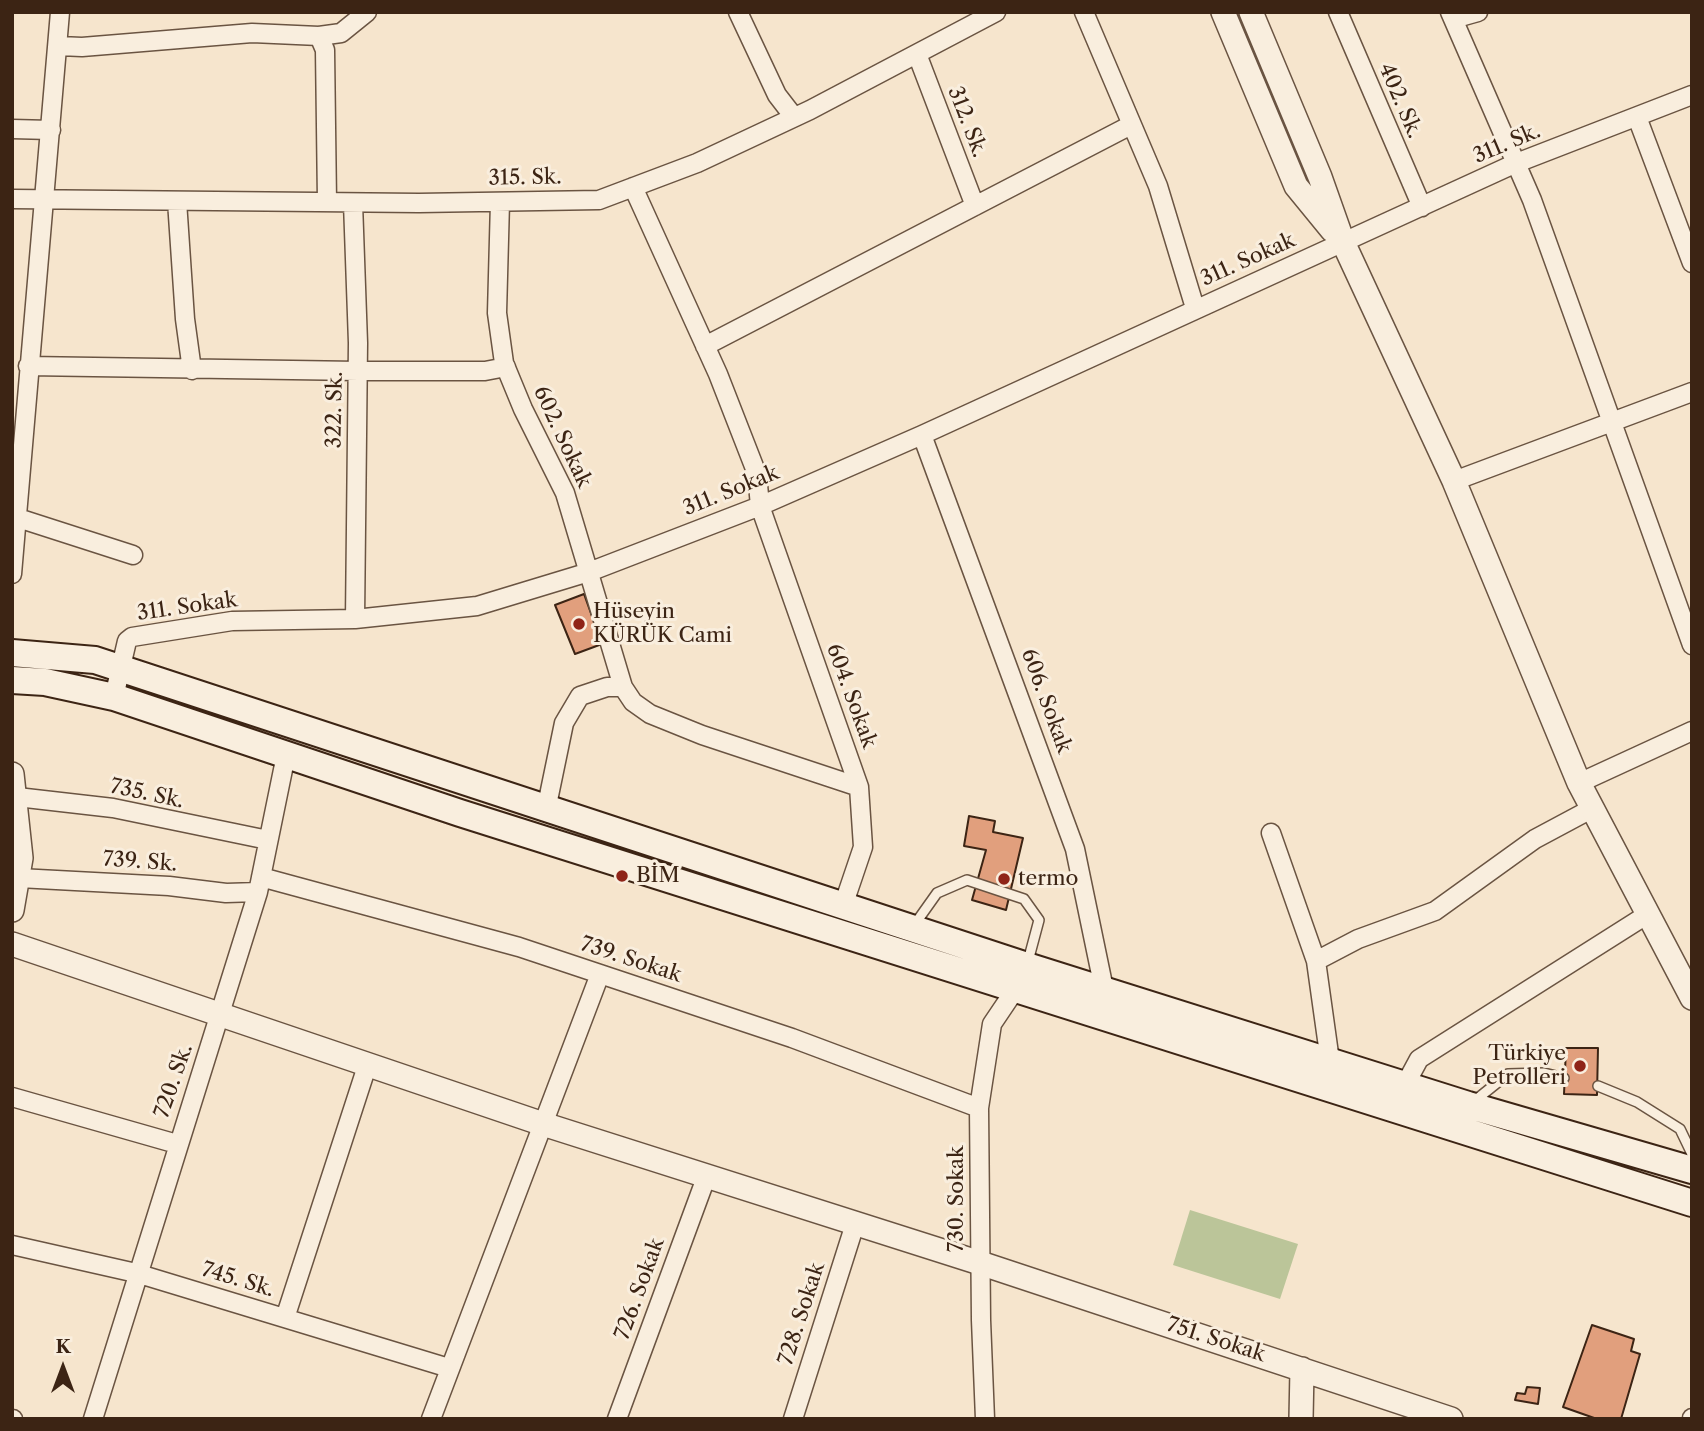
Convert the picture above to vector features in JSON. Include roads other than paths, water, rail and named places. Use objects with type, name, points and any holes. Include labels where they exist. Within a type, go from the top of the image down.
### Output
[{"type":"main road","points":[[12,653],[95,660],[546,810],[913,928],[1023,978],[1461,1116],[1692,1203]]},
{"type":"main road","points":[[12,681],[45,682],[114,697],[286,755],[895,950],[1023,978],[1104,989],[1405,1085],[1461,1116],[1692,1170]]},
{"type":"street","points":[[12,574],[60,12]]},
{"type":"street","points":[[59,46],[82,47],[252,33],[319,36],[341,33],[367,12]]},
{"type":"street","points":[[738,12],[778,95],[794,117]]},
{"type":"street","name":"315. Sk.","points":[[12,199],[353,203],[599,200],[697,163],[794,117],[996,12]]},
{"type":"street","points":[[1084,12],[1158,186],[1195,308]]},
{"type":"street","points":[[1223,12],[1296,186],[1343,242]]},
{"type":"street","points":[[1251,12],[1320,177],[1343,242],[1454,481],[1579,783],[1692,998]]},
{"type":"street","name":"402. Sk.","points":[[1338,12],[1422,207]]},
{"type":"street","points":[[1478,12],[1452,16],[1514,164],[1532,200],[1692,645]]},
{"type":"street","points":[[319,36],[325,50],[327,202]]},
{"type":"street","name":"312. Sk.","points":[[917,54],[975,206]]},
{"type":"street","name":"311. Sk.","points":[[1343,242],[1514,164],[1692,95]]},
{"type":"street","points":[[1637,117],[1692,263]]},
{"type":"street","points":[[705,346],[1132,125]]},
{"type":"street","points":[[12,129],[51,130]]},
{"type":"street","name":"604. Sokak","points":[[633,187],[705,346],[757,474],[760,506],[859,787],[863,847],[843,906]]},
{"type":"street","points":[[177,201],[192,370]]},
{"type":"street","name":"602. Sokak","points":[[500,202],[497,313],[506,367],[523,409],[565,493],[623,687]]},
{"type":"street","name":"322. Sk.","points":[[353,203],[358,371],[355,619]]},
{"type":"street","name":"311. Sokak","points":[[122,669],[127,641],[132,638],[232,621],[355,619],[478,606],[589,572],[760,506],[922,435],[1343,242]]},
{"type":"street","points":[[28,366],[358,371],[485,371],[506,367]]},
{"type":"street","points":[[1454,481],[1692,392]]},
{"type":"street","name":"606. Sokak","points":[[922,435],[1075,849],[1104,989]]},
{"type":"street","points":[[18,518],[133,555]]},
{"type":"street","points":[[114,697],[122,669]]},
{"type":"street","points":[[546,810],[564,723],[580,696],[607,687],[623,687],[633,702],[663,719],[859,787]]},
{"type":"street","points":[[1579,783],[1692,731]]},
{"type":"street","name":"720. Sk.","points":[[93,1419],[136,1273],[220,1017],[260,884],[286,755]]},
{"type":"street","points":[[12,774],[17,797],[17,864],[12,910]]},
{"type":"street","name":"735. Sk.","points":[[17,797],[113,808],[268,839]]},
{"type":"street","points":[[1316,961],[1358,939],[1435,911],[1535,839],[1593,808]]},
{"type":"street","points":[[1270,833],[1316,961],[1330,1061]]},
{"type":"street","name":"739. Sk.","points":[[17,864],[226,893],[260,884]]},
{"type":"street","name":"739. Sokak","points":[[260,884],[519,947],[792,1038],[979,1108]]},
{"type":"street","points":[[1405,1085],[1419,1059],[1648,914]]},
{"type":"street","points":[[895,950],[913,928]]},
{"type":"street","name":"751. Sokak","points":[[12,944],[220,1017],[368,1063],[542,1124],[980,1263],[1451,1419]]},
{"type":"street","points":[[431,1419],[600,974]]},
{"type":"street","name":"730. Sokak","points":[[985,1419],[979,1108],[992,1024],[1023,978]]},
{"type":"street","points":[[285,1318],[368,1063]]},
{"type":"street","points":[[12,1097],[177,1144]]},
{"type":"street","name":"726. Sokak","points":[[617,1419],[707,1175]]},
{"type":"street","name":"728. Sokak","points":[[793,1419],[855,1224]]},
{"type":"street","name":"745. Sk.","points":[[12,1245],[136,1273],[449,1368]]},
{"type":"street","points":[[1301,1419],[1302,1369]]},
{"type":"lane","points":[[913,928],[937,893],[967,880],[1024,899],[1039,920],[1023,978]]},
{"type":"lane","points":[[1461,1116],[1508,1074],[1544,1073],[1564,1078]]},
{"type":"lane","points":[[1598,1086],[1637,1102],[1679,1129],[1692,1154]]},
{"type":"place","name":"Hüseyin KÜRÜK Cami","points":[[579,624]]},
{"type":"place","name":"BİM","points":[[622,876]]},
{"type":"place","name":"termo","points":[[1004,879]]},
{"type":"place","name":"Türkiye Petrolleri","points":[[1580,1066]]}]
